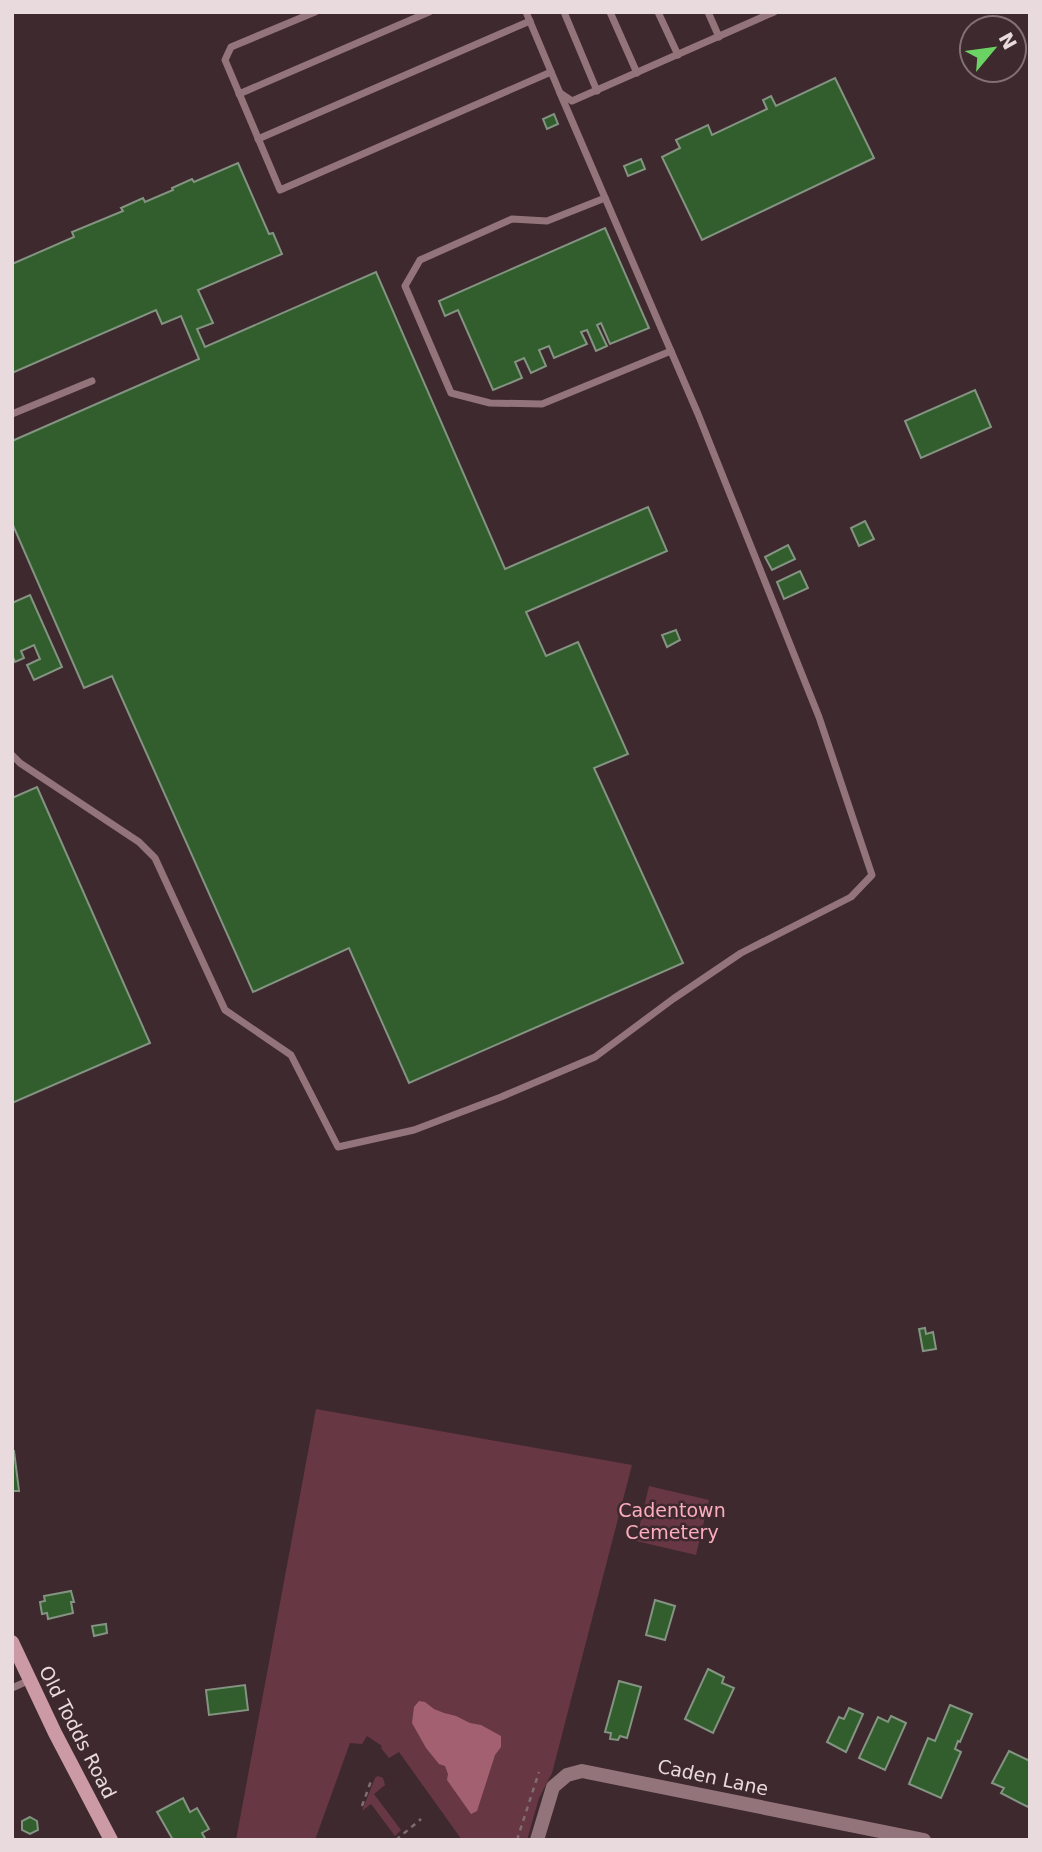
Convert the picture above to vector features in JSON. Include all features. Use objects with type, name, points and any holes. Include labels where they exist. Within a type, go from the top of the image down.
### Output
[{"type":"main road","name":"Old Todds Road","points":[[12,1642],[55,1734],[111,1840]]},
{"type":"street","name":"Caden Lane","points":[[537,1840],[553,1787],[567,1775],[582,1771],[923,1840]]},
{"type":"lane","points":[[315,12],[230,47],[225,60],[280,190],[551,72]]},
{"type":"lane","points":[[239,94],[429,12]]},
{"type":"lane","points":[[12,755],[139,842],[155,858],[225,1010],[291,1055],[338,1147],[414,1130],[501,1097],[595,1056],[741,953],[851,897],[872,874],[818,717],[698,414],[526,12]]},
{"type":"lane","points":[[564,12],[597,91]]},
{"type":"lane","points":[[610,12],[637,73]]},
{"type":"lane","points":[[658,12],[678,55]]},
{"type":"lane","points":[[708,12],[719,37]]},
{"type":"lane","points":[[560,93],[572,101],[719,37],[761,15],[774,12]]},
{"type":"lane","points":[[258,139],[530,21]]},
{"type":"lane","points":[[606,198],[547,221],[512,219],[420,260],[405,286],[451,393],[490,403],[542,404],[671,351]]},
{"type":"lane","points":[[12,414],[92,381]]},
{"type":"lane","points":[[12,767],[20,763]]},
{"type":"lane","points":[[12,1688],[30,1680]]},
{"type":"path","points":[[517,1840],[539,1772]]},
{"type":"path","points":[[362,1806],[371,1781]]},
{"type":"path","points":[[396,1840],[421,1819]]},
{"type":"green space","points":[[316,1409],[632,1465],[552,1773],[539,1798],[527,1840],[462,1840],[399,1752],[389,1758],[382,1746],[367,1736],[362,1744],[350,1743],[315,1840],[236,1840]]},
{"type":"green space","name":"Cadentown Cemetery","points":[[649,1486],[709,1500],[696,1555],[636,1541]]},
{"type":"green space","points":[[378,1776],[383,1778],[385,1785],[374,1794],[401,1830],[395,1836],[371,1804],[362,1811]]},
{"type":"shaded area","points":[[419,1701],[444,1713],[481,1725],[501,1736],[501,1747],[495,1755],[477,1811],[471,1814],[447,1780],[445,1766],[439,1764],[426,1748],[412,1723],[414,1707]]},
{"type":"building","points":[[835,78],[874,158],[702,240],[662,157],[680,148],[676,140],[708,125],[712,135],[767,109],[763,100],[771,96],[776,106]]},
{"type":"building","points":[[554,114],[558,124],[547,129],[543,119]]},
{"type":"building","points":[[641,159],[645,169],[628,176],[624,166]]},
{"type":"building","points":[[238,163],[269,234],[273,233],[282,254],[198,290],[213,323],[197,329],[205,347],[376,272],[505,569],[648,507],[667,551],[526,612],[546,656],[578,642],[628,754],[594,768],[683,963],[409,1083],[349,948],[253,992],[112,676],[84,688],[12,523],[12,441],[199,359],[181,316],[162,324],[156,310],[12,373],[12,264],[74,237],[72,232],[123,211],[121,208],[143,198],[145,202],[192,179],[194,182]]},
{"type":"building","points":[[605,228],[649,328],[610,344],[601,323],[597,325],[607,346],[596,351],[587,330],[581,332],[587,344],[554,358],[549,346],[539,350],[546,366],[531,373],[524,358],[515,362],[522,378],[493,390],[458,310],[445,316],[439,301]]},
{"type":"building","points":[[975,390],[991,427],[921,458],[905,421]]},
{"type":"building","points":[[865,521],[874,539],[859,546],[851,528]]},
{"type":"building","points":[[788,545],[795,559],[772,570],[765,557]]},
{"type":"building","points":[[800,571],[808,588],[784,599],[777,582]]},
{"type":"building","points":[[30,595],[62,667],[34,680],[27,665],[40,659],[34,645],[21,651],[24,658],[15,662],[12,655],[12,603]]},
{"type":"building","points":[[676,630],[680,640],[667,647],[662,635]]},
{"type":"building","points":[[37,787],[150,1043],[12,1103],[12,798]]},
{"type":"building","points":[[925,1328],[926,1334],[933,1332],[936,1349],[923,1351],[919,1329]]},
{"type":"building","points":[[14,1451],[19,1491],[12,1491]]},
{"type":"building","points":[[71,1591],[73,1613],[48,1619],[47,1613],[42,1614],[40,1602],[45,1601],[44,1596]]},
{"type":"building","points":[[655,1600],[675,1606],[665,1640],[646,1635]]},
{"type":"building","points":[[106,1624],[107,1633],[94,1636],[92,1626]]},
{"type":"building","points":[[708,1669],[724,1677],[722,1683],[734,1688],[713,1733],[685,1719]]},
{"type":"building","points":[[619,1681],[641,1687],[627,1738],[620,1736],[618,1740],[610,1739],[611,1733],[605,1732]]},
{"type":"building","points":[[245,1685],[248,1710],[209,1715],[206,1690]]},
{"type":"building","points":[[950,1705],[972,1714],[955,1749],[961,1752],[941,1798],[909,1784],[928,1738],[935,1741]]},
{"type":"building","points":[[849,1708],[863,1714],[846,1752],[827,1742],[839,1717],[844,1719]]},
{"type":"building","points":[[891,1716],[906,1723],[885,1770],[859,1758],[878,1717],[888,1722]]},
{"type":"building","points":[[1009,1751],[1030,1761],[1028,1807],[1001,1793],[1004,1788],[992,1783]]},
{"type":"building","points":[[183,1798],[190,1812],[197,1808],[209,1829],[202,1833],[206,1840],[173,1840],[157,1812]]},
{"type":"building","points":[[30,1817],[37,1821],[38,1830],[30,1834],[22,1830],[22,1821]]}]
